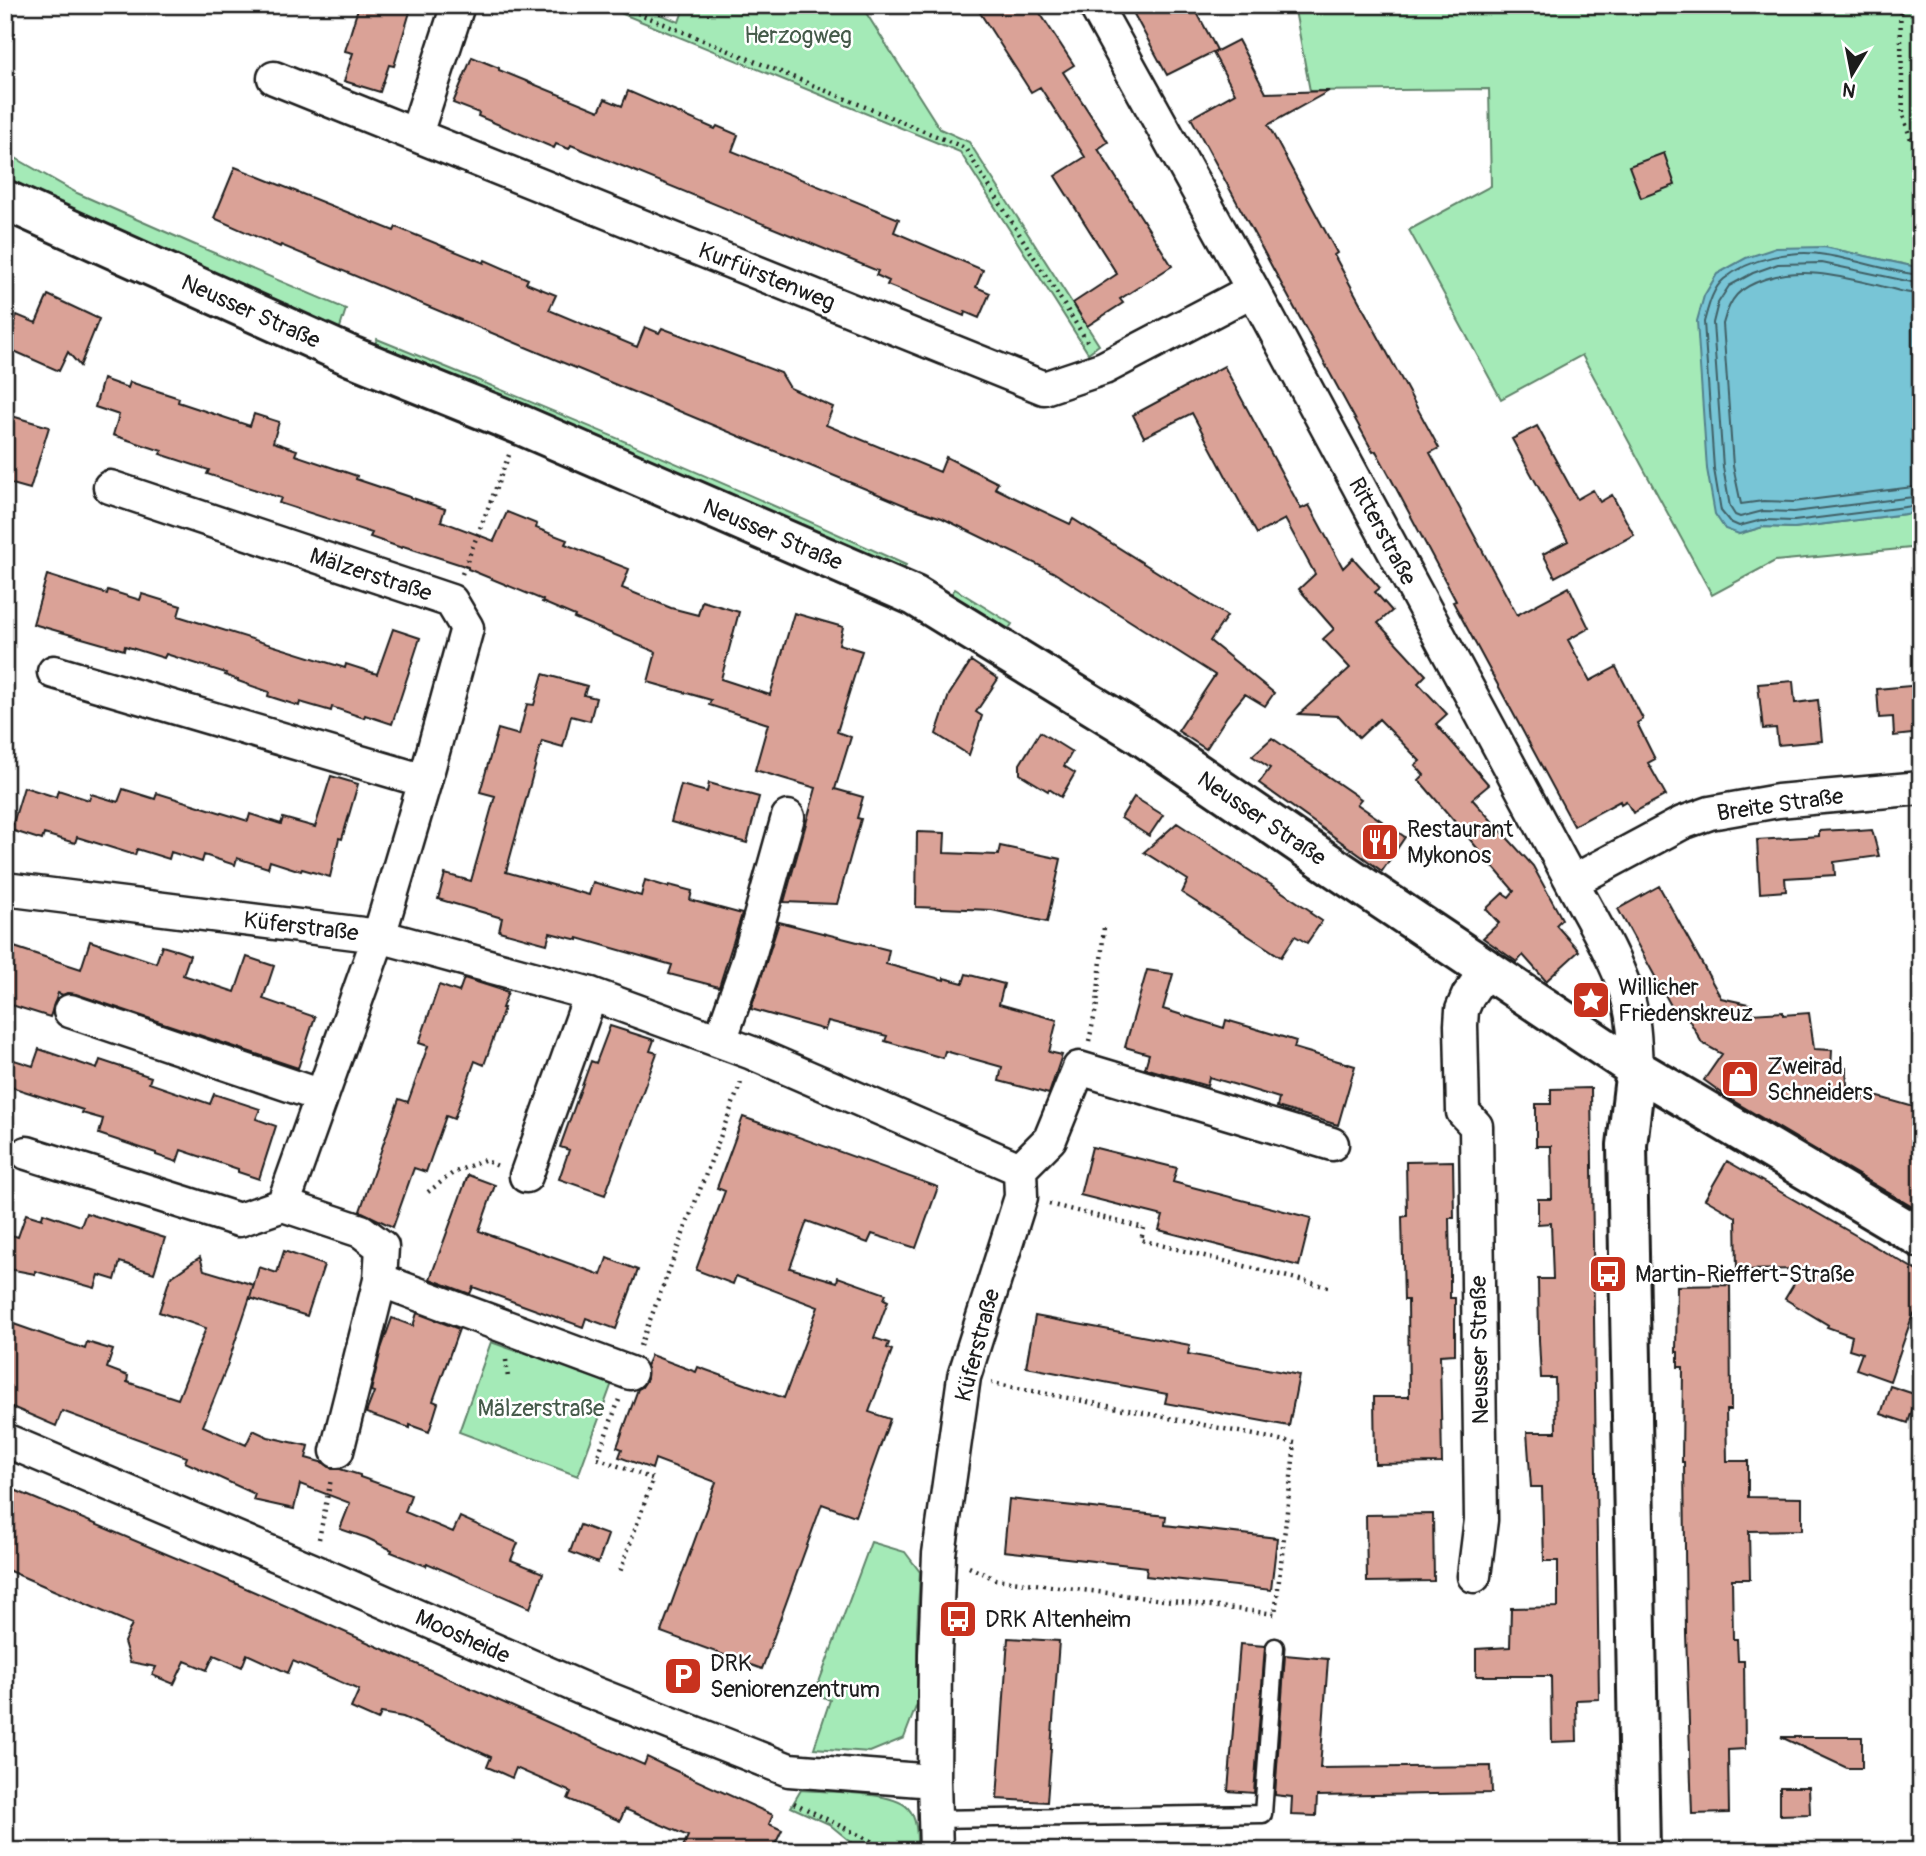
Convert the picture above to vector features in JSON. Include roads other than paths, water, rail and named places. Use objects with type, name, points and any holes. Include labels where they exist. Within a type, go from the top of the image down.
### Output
[{"type":"street","points":[[416,134],[458,5]]},
{"type":"street","name":"Ritterstraße","points":[[1095,5],[1253,290],[1619,972],[1634,1029],[1636,1069]]},
{"type":"street","name":"Kurfürstenweg","points":[[275,78],[1044,388],[1104,368],[1253,290]]},
{"type":"street","name":"Neusser Straße","points":[[8,209],[353,357],[521,425],[915,596],[1138,733],[1636,1069],[1921,1238]]},
{"type":"street","name":"Mälzerstraße","points":[[110,487],[451,601],[467,628],[379,936],[283,1205]]},
{"type":"street","points":[[54,672],[425,782]]},
{"type":"street","name":"Breite Straße","points":[[1572,882],[1682,823],[1710,813],[1778,801],[1921,788]]},
{"type":"street","points":[[720,1041],[747,964],[788,817]]},
{"type":"street","name":"Küferstraße","points":[[5,889],[379,936],[591,994],[752,1053],[1021,1183],[964,1377],[939,1554],[935,1654],[936,1851]]},
{"type":"street","name":"Neusser Straße","points":[[1474,1576],[1482,1520],[1476,1126],[1463,1112],[1461,1025],[1464,1003],[1487,968]]},
{"type":"street","points":[[526,1176],[591,994]]},
{"type":"street","points":[[71,1011],[322,1096]]},
{"type":"street","points":[[1021,1183],[1050,1139],[1079,1068],[1332,1144]]},
{"type":"street","points":[[1636,1069],[1627,1145],[1640,1851]]},
{"type":"street","points":[[27,1153],[239,1220],[283,1205],[361,1231],[382,1247],[380,1280],[337,1451]]},
{"type":"street","points":[[380,1280],[630,1373]]},
{"type":"street","name":"Moosheide","points":[[5,1440],[581,1688],[789,1770],[934,1782]]},
{"type":"lane","points":[[935,1819],[1263,1814],[1275,1647]]},
{"type":"water","points":[[1824,247],[1921,268],[1921,512],[1794,528],[1763,527],[1739,534],[1725,529],[1715,514],[1707,469],[1697,321],[1704,296],[1717,274],[1746,258],[1776,248]]},
{"type":"place","name":"Restaurant Mykonos","points":[[1380,842]]},
{"type":"place","name":"Willicher Friedenskreuz","points":[[1591,1000]]},
{"type":"place","name":"Zweirad Schneiders","points":[[1740,1079]]},
{"type":"place","name":"Martin-Rieffert-Straße","points":[[1608,1274]]},
{"type":"place","name":"DRK Altenheim","points":[[958,1619]]},
{"type":"place","name":"DRK Seniorenzentrum","points":[[683,1676]]},
{"type":"park label","name":"Herzogweg","points":[[798,35]]}]
